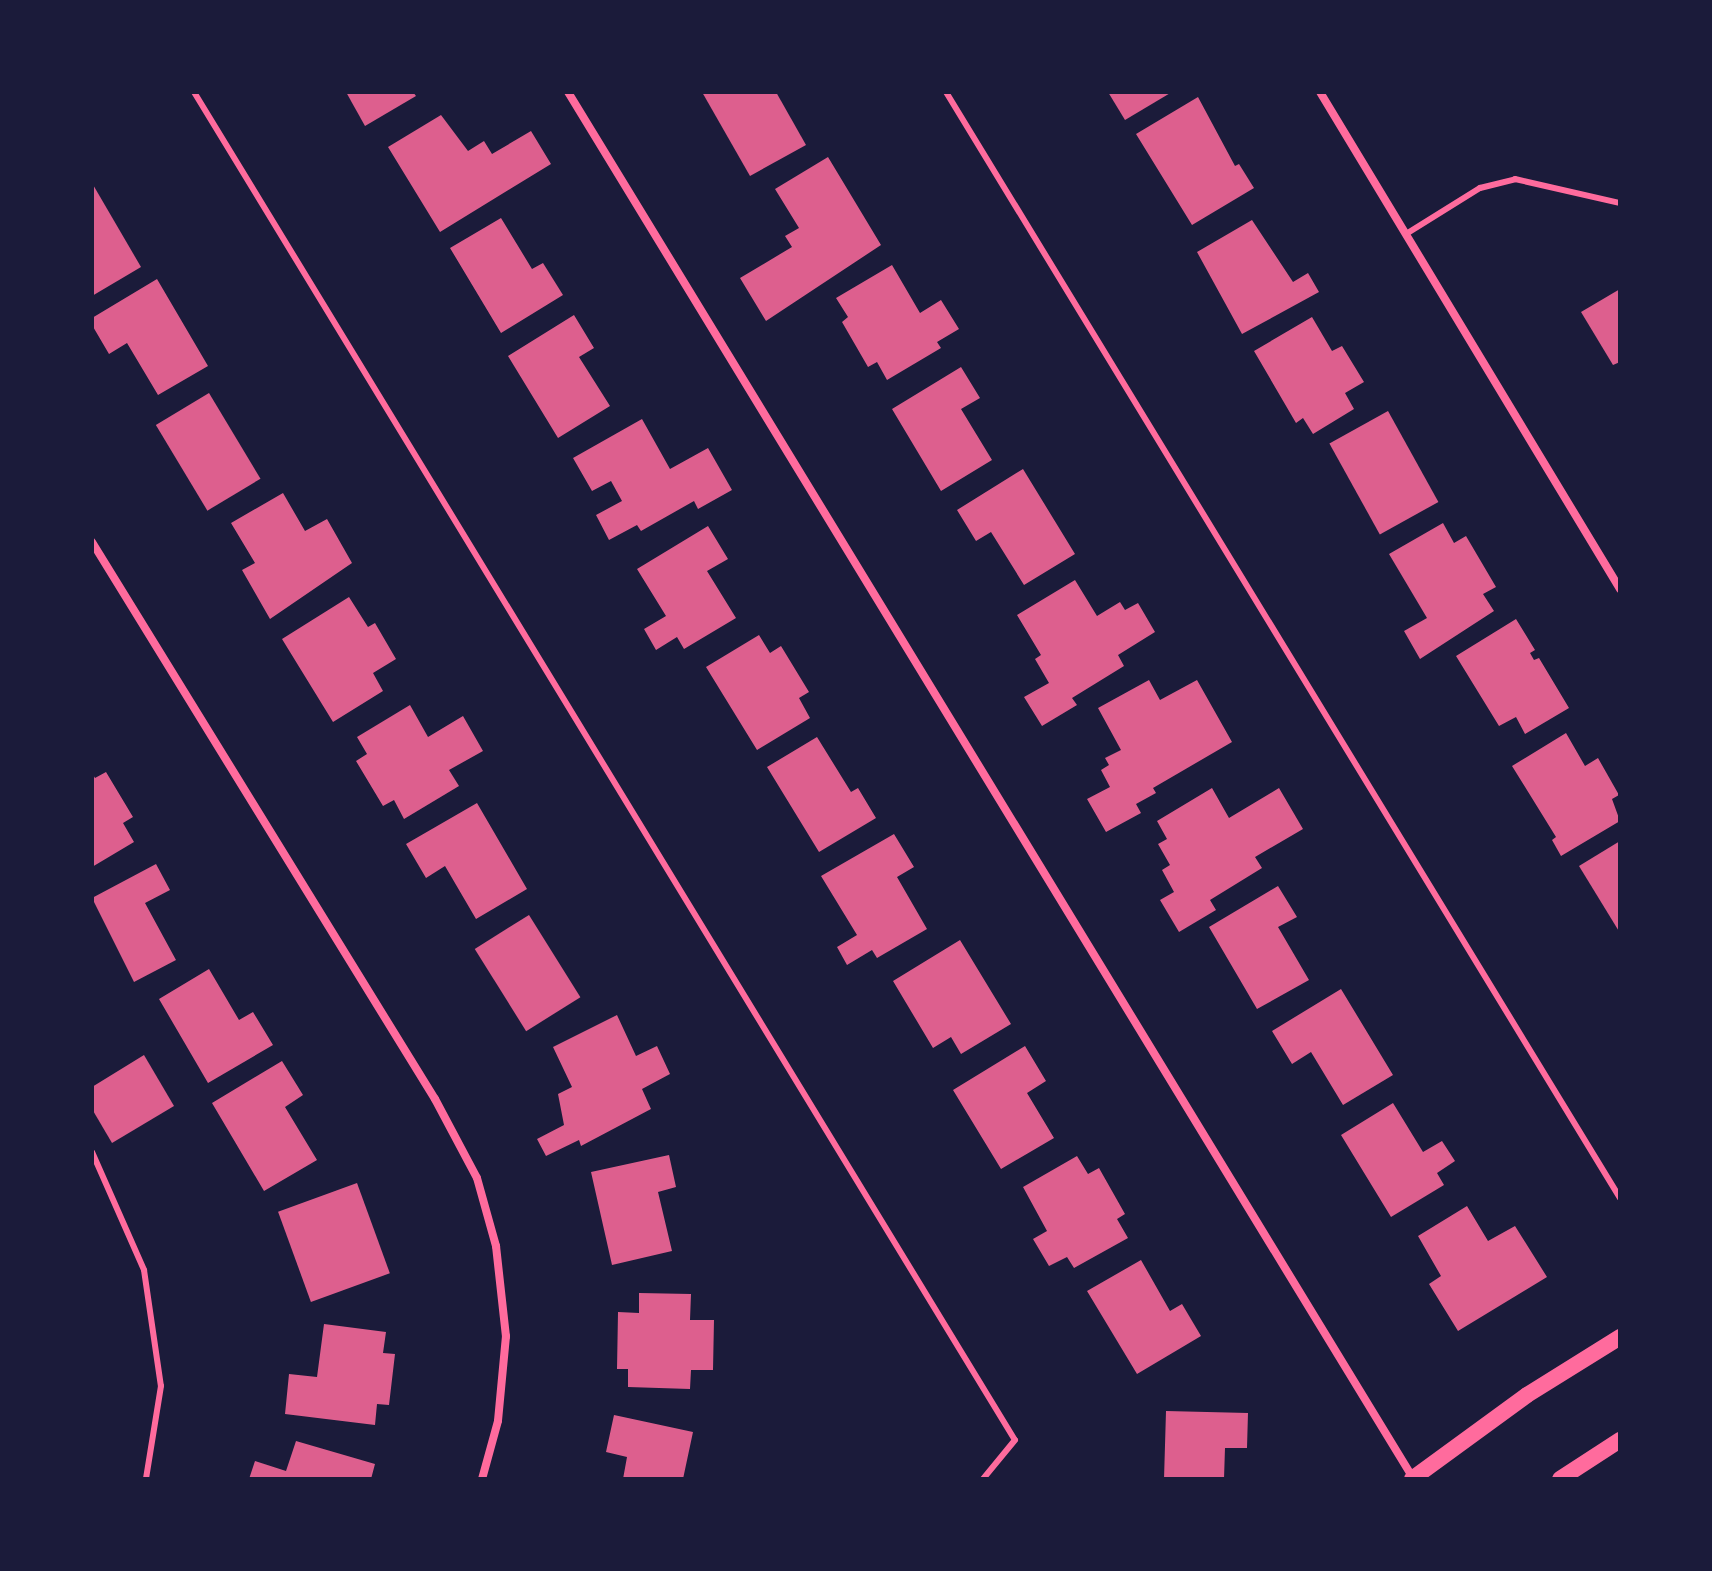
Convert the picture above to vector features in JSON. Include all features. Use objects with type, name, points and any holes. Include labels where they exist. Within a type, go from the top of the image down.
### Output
[{"type":"main road","points":[[1413,1479],[1527,1395],[1620,1337]]},
{"type":"main road","points":[[1560,1479],[1620,1440]]},
{"type":"street","points":[[568,92],[1413,1479]]},
{"type":"street","points":[[1320,92],[1620,589]]},
{"type":"street","points":[[92,542],[435,1099],[477,1178],[496,1246],[506,1336],[498,1421],[482,1479]]},
{"type":"lane","points":[[194,92],[1015,1440],[983,1479]]},
{"type":"lane","points":[[946,92],[1620,1198]]},
{"type":"lane","points":[[1406,234],[1480,188],[1515,179],[1620,203]]},
{"type":"lane","points":[[92,1152],[144,1270],[161,1386],[146,1479]]},
{"type":"building","points":[[346,92],[413,92],[416,96],[365,126]]},
{"type":"building","points":[[702,92],[776,92],[806,145],[750,176]]},
{"type":"building","points":[[1108,92],[1172,92],[1125,120]]},
{"type":"building","points":[[1198,97],[1235,166],[1239,164],[1254,188],[1192,225],[1136,134]]},
{"type":"building","points":[[441,115],[468,151],[484,141],[492,154],[531,131],[551,164],[440,232],[388,147]]},
{"type":"building","points":[[828,157],[881,245],[766,321],[740,278],[792,247],[785,236],[799,228],[775,189]]},
{"type":"building","points":[[92,183],[141,267],[92,296]]},
{"type":"building","points":[[501,218],[532,269],[543,263],[563,295],[501,333],[450,248]]},
{"type":"building","points":[[1252,220],[1293,282],[1308,273],[1319,292],[1242,334],[1197,252]]},
{"type":"building","points":[[892,265],[920,313],[941,300],[959,329],[937,342],[941,348],[887,380],[877,362],[868,367],[842,322],[848,317],[836,298]]},
{"type":"building","points":[[157,279],[208,366],[158,395],[127,343],[109,354],[92,325],[92,318]]},
{"type":"building","points":[[1620,289],[1620,362],[1613,365],[1581,312]]},
{"type":"building","points":[[574,315],[594,348],[579,357],[610,406],[558,438],[508,356]]},
{"type":"building","points":[[1312,317],[1332,351],[1342,346],[1364,382],[1345,393],[1354,409],[1313,434],[1303,418],[1296,423],[1254,351]]},
{"type":"building","points":[[961,367],[980,398],[961,409],[992,460],[941,491],[892,409]]},
{"type":"building","points":[[209,393],[261,479],[207,511],[156,425]]},
{"type":"building","points":[[1388,411],[1438,502],[1380,534],[1329,443]]},
{"type":"building","points":[[642,419],[670,469],[708,448],[732,490],[698,509],[694,501],[641,531],[637,525],[609,540],[596,515],[622,501],[611,481],[592,491],[573,458]]},
{"type":"building","points":[[1023,469],[1075,554],[1024,585],[991,532],[976,541],[957,510]]},
{"type":"building","points":[[283,493],[305,531],[327,519],[352,563],[270,619],[242,570],[255,563],[231,523]]},
{"type":"building","points":[[1443,523],[1454,543],[1466,536],[1496,587],[1483,594],[1494,611],[1420,659],[1404,631],[1427,618],[1389,554]]},
{"type":"building","points":[[708,526],[728,559],[707,571],[736,618],[684,649],[677,637],[656,650],[644,629],[666,616],[637,569]]},
{"type":"building","points":[[1075,580],[1097,616],[1120,602],[1125,610],[1138,603],[1155,632],[1118,655],[1124,666],[1072,698],[1077,705],[1042,726],[1024,697],[1049,683],[1035,659],[1041,655],[1017,615]]},
{"type":"building","points":[[349,597],[368,627],[375,623],[396,659],[373,673],[383,691],[333,722],[282,639]]},
{"type":"building","points":[[1516,619],[1535,650],[1530,653],[1534,660],[1539,658],[1569,708],[1525,734],[1516,717],[1499,726],[1456,656]]},
{"type":"building","points":[[759,635],[770,653],[781,646],[809,692],[799,698],[810,718],[757,750],[706,667]]},
{"type":"building","points":[[1149,680],[1160,700],[1197,680],[1232,742],[1153,788],[1156,793],[1136,804],[1141,813],[1106,832],[1087,799],[1110,787],[1101,770],[1109,765],[1105,758],[1121,750],[1098,708]]},
{"type":"building","points":[[410,705],[428,737],[463,716],[483,751],[449,770],[459,786],[404,819],[394,800],[383,806],[356,761],[367,754],[357,737]]},
{"type":"building","points":[[1566,733],[1585,766],[1598,758],[1619,795],[1612,799],[1620,821],[1561,856],[1552,840],[1556,837],[1512,766]]},
{"type":"building","points":[[817,737],[851,792],[858,788],[876,818],[819,852],[767,767]]},
{"type":"building","points":[[106,772],[133,817],[123,823],[134,842],[92,867],[92,773],[95,778]]},
{"type":"building","points":[[1212,788],[1229,818],[1279,788],[1303,829],[1255,857],[1262,868],[1210,900],[1216,910],[1179,932],[1160,900],[1174,892],[1162,870],[1170,865],[1158,844],[1167,839],[1157,821]]},
{"type":"building","points":[[477,803],[527,889],[476,919],[445,866],[426,878],[406,844]]},
{"type":"building","points":[[894,834],[914,867],[897,877],[927,929],[877,958],[872,950],[847,965],[837,947],[857,935],[821,876]]},
{"type":"building","points":[[1620,841],[1620,933],[1579,866]]},
{"type":"building","points":[[156,864],[170,890],[145,903],[176,960],[134,982],[92,898]]},
{"type":"building","points":[[1278,886],[1297,917],[1278,927],[1309,980],[1257,1009],[1209,927]]},
{"type":"building","points":[[529,915],[580,997],[526,1031],[475,949]]},
{"type":"building","points":[[960,940],[1011,1024],[961,1054],[951,1037],[933,1048],[893,981]]},
{"type":"building","points":[[209,969],[239,1020],[253,1012],[273,1045],[208,1083],[159,999]]},
{"type":"building","points":[[1341,989],[1393,1075],[1343,1105],[1311,1052],[1292,1064],[1272,1031]]},
{"type":"building","points":[[617,1015],[636,1056],[657,1046],[670,1074],[642,1089],[651,1109],[581,1146],[579,1140],[546,1156],[537,1139],[564,1125],[558,1094],[572,1087],[553,1047]]},
{"type":"building","points":[[1025,1046],[1046,1081],[1027,1093],[1054,1138],[1001,1169],[953,1090]]},
{"type":"building","points":[[144,1055],[174,1106],[112,1143],[92,1109],[92,1087]]},
{"type":"building","points":[[282,1061],[303,1095],[285,1107],[317,1160],[264,1191],[212,1103]]},
{"type":"building","points":[[1393,1103],[1423,1152],[1442,1141],[1455,1161],[1437,1173],[1444,1185],[1391,1217],[1341,1135]]},
{"type":"building","points":[[669,1155],[676,1187],[658,1192],[672,1251],[612,1265],[591,1172]]},
{"type":"building","points":[[1077,1156],[1088,1174],[1099,1168],[1125,1214],[1117,1219],[1128,1238],[1074,1268],[1067,1257],[1049,1266],[1033,1239],[1047,1231],[1023,1187]]},
{"type":"building","points":[[357,1183],[390,1273],[311,1302],[278,1212]]},
{"type":"building","points":[[1467,1206],[1488,1241],[1515,1226],[1547,1277],[1458,1331],[1429,1284],[1441,1276],[1418,1236]]},
{"type":"building","points":[[1141,1260],[1170,1311],[1182,1304],[1201,1336],[1137,1374],[1087,1291]]},
{"type":"building","points":[[639,1293],[691,1294],[690,1320],[714,1320],[713,1370],[691,1370],[690,1389],[628,1387],[628,1369],[617,1369],[618,1312],[639,1313]]},
{"type":"building","points":[[324,1324],[386,1332],[383,1353],[395,1354],[389,1405],[377,1404],[375,1425],[285,1414],[289,1374],[317,1377]]},
{"type":"building","points":[[1166,1411],[1248,1413],[1247,1448],[1225,1448],[1224,1479],[1164,1479]]},
{"type":"building","points":[[614,1415],[693,1432],[683,1479],[623,1479],[627,1457],[606,1452]]},
{"type":"building","points":[[296,1441],[375,1464],[371,1479],[249,1479],[255,1461],[286,1471]]}]
